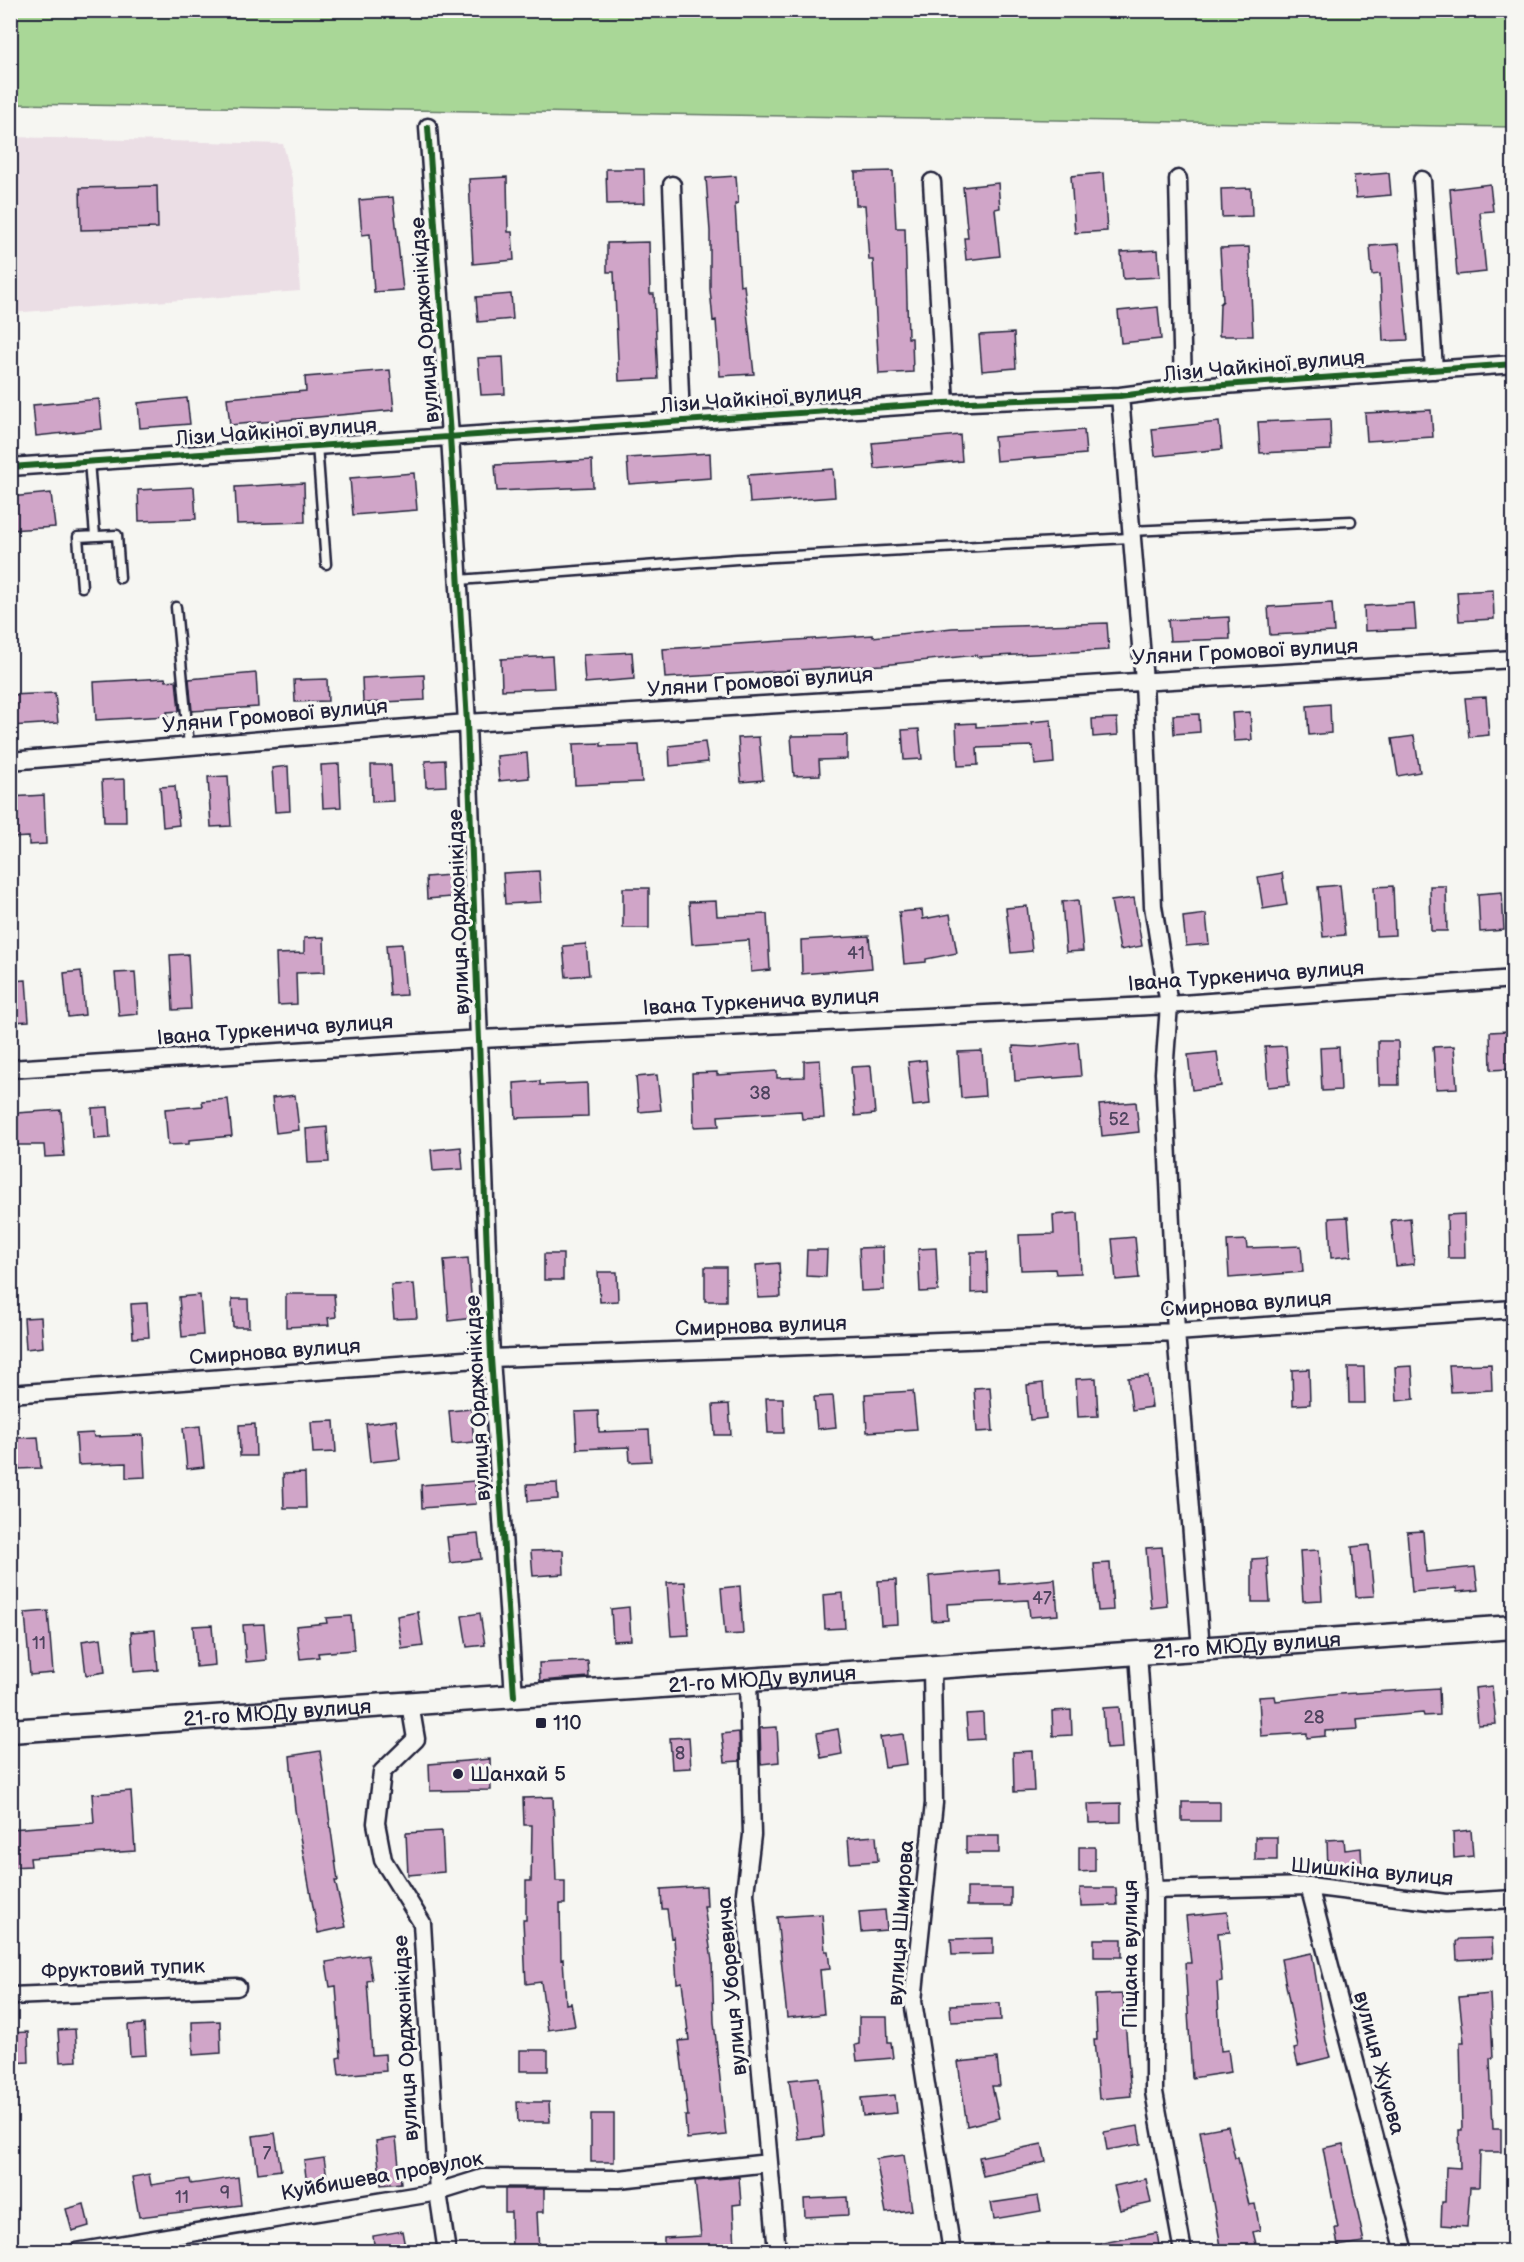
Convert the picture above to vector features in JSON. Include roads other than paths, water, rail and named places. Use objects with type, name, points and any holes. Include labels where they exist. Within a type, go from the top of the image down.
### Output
[{"type":"street","name":"вулиця Орджонікідзе","points":[[428,128],[450,436],[467,723],[481,1039],[491,1358],[514,1696]]},
{"type":"street","points":[[1178,179],[1183,388]]},
{"type":"street","points":[[1422,180],[1434,369]]},
{"type":"street","points":[[932,183],[945,402]]},
{"type":"street","points":[[672,185],[681,421]]},
{"type":"street","name":"Лізи Чайкіної вулиця","points":[[10,467],[945,402],[1120,396],[1183,388],[1514,364]]},
{"type":"street","points":[[1120,396],[1144,681],[1153,906],[1169,1005],[1164,1073],[1176,1332],[1201,1649]]},
{"type":"street","name":"Уляни Громової вулиця","points":[[10,760],[467,723],[1514,659]]},
{"type":"street","name":"Івана Туркенича вулиця","points":[[10,1069],[481,1039],[1169,1005],[1514,979]]},
{"type":"street","name":"Смирнова вулиця","points":[[10,1394],[491,1358],[1176,1332],[1514,1309]]},
{"type":"street","name":"21-го МЮДу вулиця","points":[[10,1731],[1514,1627]]},
{"type":"street","name":"Піщана вулиця","points":[[1138,1653],[1154,1890],[1154,2092],[1184,2252]]},
{"type":"street","name":"вулиця Шмирова","points":[[932,1668],[934,1803],[913,2001],[952,2252]]},
{"type":"street","name":"вулиця Уборевича","points":[[748,1680],[752,1835],[745,1893],[777,2252]]},
{"type":"street","name":"вулиця Орджонікідзе","points":[[410,1704],[416,1739],[382,1772],[376,1823],[383,1860],[422,1923],[438,2192],[447,2252]]},
{"type":"street","name":"Шишкіна вулиця","points":[[1154,1890],[1309,1886],[1446,1903],[1514,1899]]},
{"type":"street","name":"вулиця Жукова","points":[[1309,1886],[1405,2252]]},
{"type":"street","name":"Фруктовий тупик","points":[[10,1996],[237,1987]]},
{"type":"street","name":"Куйбишева провулок","points":[[76,2252],[438,2192],[483,2178],[619,2179],[769,2163]]},
{"type":"lane","points":[[317,445],[326,564]]},
{"type":"lane","points":[[89,461],[95,536]]},
{"type":"lane","points":[[459,580],[737,559],[1351,521]]},
{"type":"lane","points":[[82,587],[78,537],[117,535],[120,578]]},
{"type":"lane","points":[[176,608],[189,746]]},
{"type":"place","name":"110","points":[[541,1723]]},
{"type":"place","name":"Шанхай 5","points":[[458,1774]]}]
